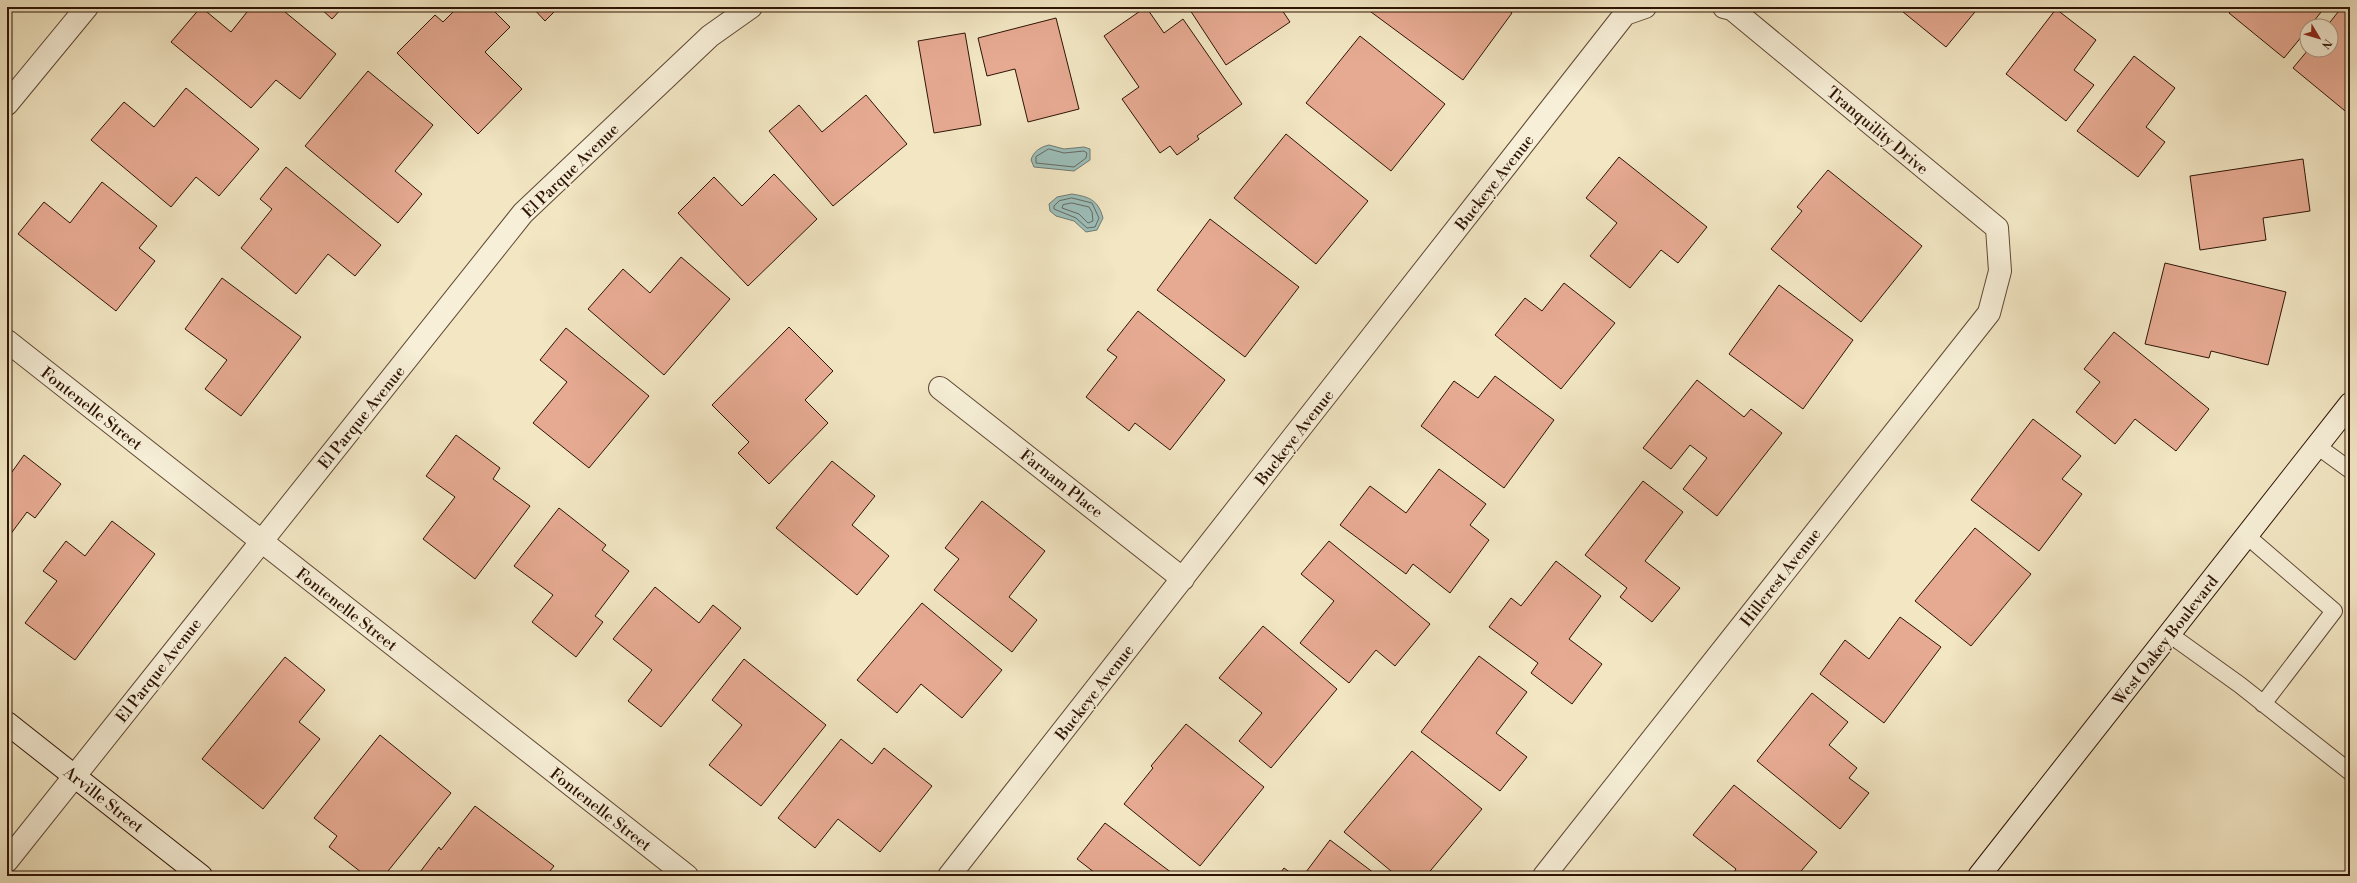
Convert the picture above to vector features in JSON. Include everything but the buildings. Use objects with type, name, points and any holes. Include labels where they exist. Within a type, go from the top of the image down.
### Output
[{"type":"street","points":[[7,104],[87,7]]},
{"type":"street","name":"El Parque Avenue","points":[[7,861],[524,213],[710,36],[751,7]]},
{"type":"street","name":"Buckeye Avenue","points":[[949,876],[1625,14],[1645,7]]},
{"type":"street","name":"Tranquility Drive","points":[[1724,7],[1732,9],[1997,228],[2000,271]]},
{"type":"street","name":"Hillcrest Avenue","points":[[1544,876],[1989,313],[2000,271]]},
{"type":"street","name":"Fontenelle Street","points":[[7,341],[687,876]]},
{"type":"street","name":"Farnam Place","points":[[940,388],[1183,578]]},
{"type":"street","name":"West Oakey Boulevard","points":[[1979,876],[2350,404]]},
{"type":"street","name":"Arville Street","points":[[7,723],[201,876]]},
{"type":"lane","points":[[2317,446],[2350,470]]},
{"type":"lane","points":[[2247,536],[2334,611],[2264,704]]},
{"type":"lane","points":[[2170,634],[2264,704],[2350,772]]},
{"type":"water","points":[[1049,145],[1064,149],[1084,147],[1090,149],[1090,160],[1074,171],[1034,167],[1031,160],[1035,152]]},
{"type":"water","points":[[1072,194],[1084,196],[1092,200],[1099,207],[1103,218],[1097,230],[1086,232],[1074,221],[1056,216],[1050,211],[1049,204],[1057,197]]}]
